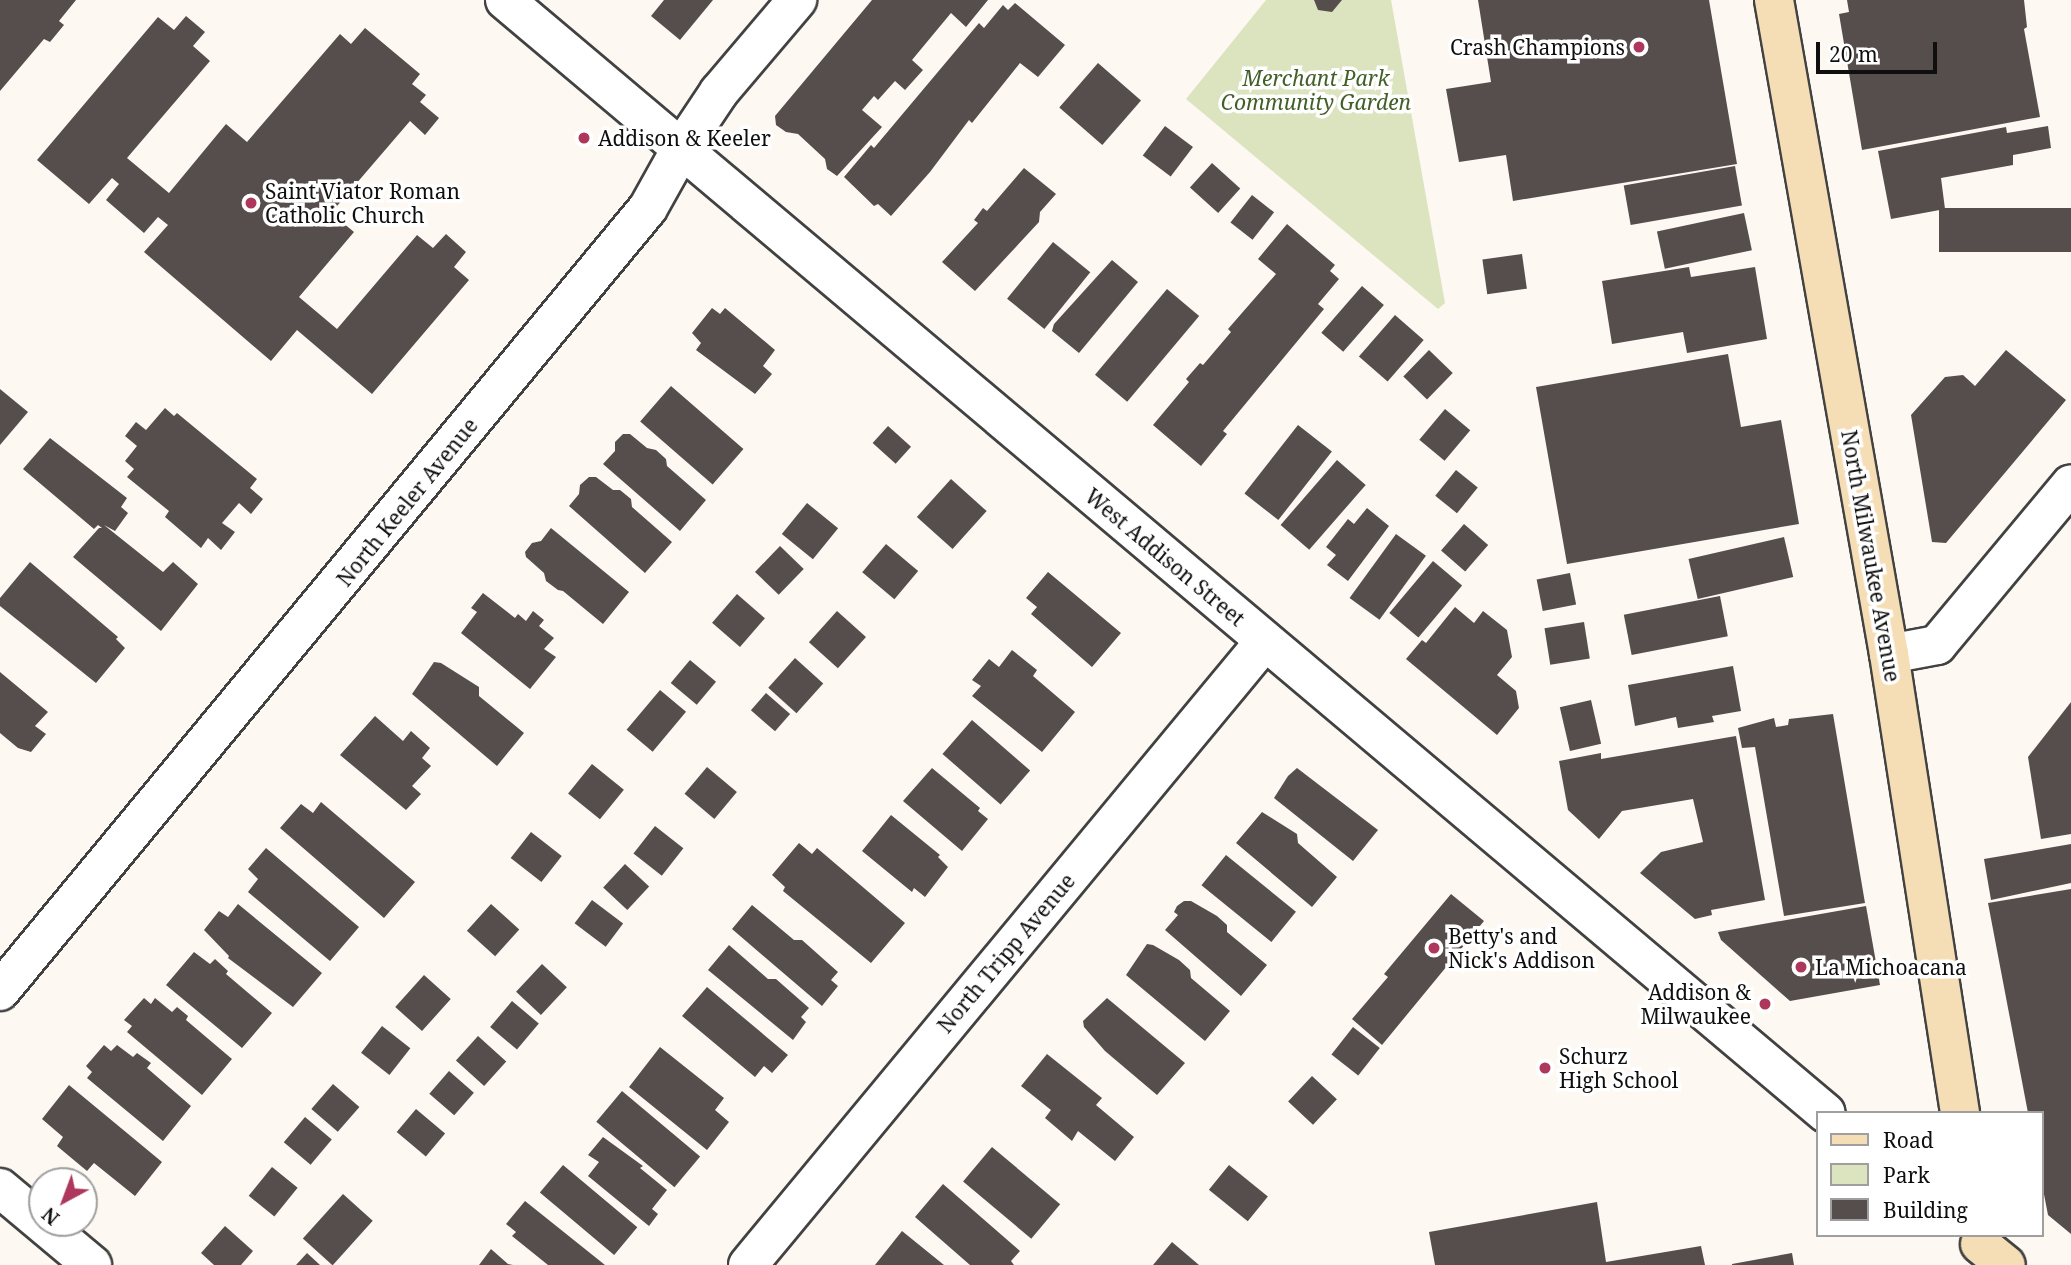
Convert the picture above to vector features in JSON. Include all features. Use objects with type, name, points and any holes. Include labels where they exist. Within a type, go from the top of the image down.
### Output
[{"type":"main road","name":"North Milwaukee Avenue","points":[[1774,0],[1889,654],[1960,1111]]},
{"type":"street","name":"West Addison Street","points":[[505,0],[1824,1111]]},
{"type":"street","name":"North Keeler Avenue","points":[[0,991],[648,208],[681,149],[719,92],[797,0]]},
{"type":"street","points":[[1889,654],[1937,645],[2071,484]]},
{"type":"street","name":"North Tripp Avenue","points":[[748,1265],[1265,641]]},
{"type":"street","points":[[0,1188],[92,1265]]},
{"type":"green space","name":"Merchant Park Community Garden","points":[[1266,0],[1391,0],[1445,303],[1438,309],[1186,99]]},
{"type":"building","points":[[0,0],[76,0],[59,21],[64,25],[50,42],[44,39],[0,91]]},
{"type":"building","points":[[664,0],[713,0],[680,40],[651,16]]},
{"type":"building","points":[[872,0],[988,0],[966,27],[951,13],[912,60],[923,70],[905,90],[895,81],[878,100],[874,96],[862,110],[882,127],[837,176],[827,169],[825,159],[798,134],[786,132],[776,125],[775,116]]},
{"type":"building","points":[[1314,0],[1342,0],[1332,12],[1318,10]]},
{"type":"building","points":[[1478,0],[1709,0],[1737,164],[1513,201],[1506,155],[1459,162],[1446,89],[1491,82]]},
{"type":"building","points":[[1847,0],[2024,0],[2027,27],[2024,29],[2040,117],[1862,150],[1839,14],[1849,12]]},
{"type":"building","points":[[1015,3],[1065,45],[1038,77],[1020,63],[972,123],[969,120],[930,172],[891,216],[878,204],[874,206],[844,177],[871,145],[874,148],[979,23],[984,28],[1003,5],[1008,10]]},
{"type":"building","name":"Saint Viator Roman Catholic Church","points":[[186,16],[205,32],[193,46],[210,61],[127,158],[169,193],[226,124],[247,142],[340,34],[351,44],[365,28],[420,74],[412,84],[426,95],[420,102],[439,118],[425,135],[410,121],[331,213],[354,232],[299,297],[337,329],[417,235],[433,248],[446,234],[466,252],[454,267],[469,280],[372,394],[297,330],[271,361],[144,252],[168,225],[158,217],[144,233],[106,200],[119,184],[112,178],[89,204],[37,160],[158,17],[174,30]]},
{"type":"building","points":[[1098,63],[1141,100],[1102,145],[1059,108]]},
{"type":"building","points":[[1165,126],[1193,147],[1171,177],[1143,156]]},
{"type":"building","points":[[2048,126],[2051,148],[2013,155],[2013,165],[1941,178],[1945,209],[1891,219],[1878,151],[2006,127],[2007,133]]},
{"type":"building","points":[[1212,163],[1240,188],[1218,213],[1190,188]]},
{"type":"building","points":[[1735,166],[1742,205],[1631,225],[1624,186]]},
{"type":"building","points":[[1024,168],[1056,194],[1040,212],[1039,222],[975,291],[942,262],[978,223],[974,220],[983,208],[987,211]]},
{"type":"building","points":[[1252,195],[1274,212],[1253,240],[1230,223]]},
{"type":"building","points":[[1939,208],[2071,208],[2071,252],[1939,252]]},
{"type":"building","points":[[1744,213],[1752,250],[1665,269],[1657,232]]},
{"type":"building","points":[[1287,224],[1335,265],[1330,271],[1339,279],[1318,304],[1324,309],[1223,431],[1227,434],[1201,466],[1153,425],[1189,382],[1186,379],[1200,363],[1203,365],[1231,332],[1228,329],[1276,274],[1258,259]]},
{"type":"building","points":[[1053,242],[1090,272],[1044,329],[1007,299]]},
{"type":"building","points":[[1522,254],[1527,289],[1487,294],[1482,260]]},
{"type":"building","points":[[1112,260],[1138,282],[1079,353],[1052,331],[1054,324]]},
{"type":"building","points":[[1689,267],[1691,277],[1755,267],[1767,339],[1687,353],[1683,332],[1612,344],[1602,281]]},
{"type":"building","points":[[1362,286],[1384,305],[1343,352],[1321,333]]},
{"type":"building","points":[[1167,289],[1199,316],[1127,402],[1095,375]]},
{"type":"building","points":[[712,308],[720,314],[725,308],[775,350],[763,366],[772,374],[755,394],[696,350],[701,343],[692,333]]},
{"type":"building","points":[[1395,315],[1424,340],[1388,381],[1359,357]]},
{"type":"building","points":[[1429,350],[1453,373],[1427,400],[1403,377]]},
{"type":"building","points":[[2006,350],[2066,400],[1946,543],[1932,542],[1911,415],[1945,377],[1963,375],[1975,386]]},
{"type":"building","points":[[1728,354],[1741,427],[1781,420],[1799,524],[1567,564],[1536,387]]},
{"type":"building","points":[[671,386],[743,449],[713,484],[640,421]]},
{"type":"building","points":[[0,389],[28,412],[0,445]]},
{"type":"building","points":[[165,408],[174,416],[177,413],[257,479],[250,488],[263,499],[251,514],[239,503],[222,523],[235,532],[221,550],[208,538],[201,548],[165,517],[169,511],[127,477],[134,469],[125,461],[137,446],[125,436],[136,422],[146,430]]},
{"type":"building","points":[[1445,409],[1470,430],[1445,461],[1419,440]]},
{"type":"building","points":[[1298,425],[1332,451],[1278,520],[1244,494]]},
{"type":"building","points":[[888,426],[911,447],[896,464],[873,443]]},
{"type":"building","points":[[623,434],[630,434],[647,448],[656,450],[666,459],[667,466],[706,500],[680,531],[603,464],[615,451],[615,442]]},
{"type":"building","points":[[50,438],[127,498],[121,507],[128,513],[115,531],[104,525],[163,572],[173,562],[198,584],[161,631],[73,557],[99,528],[102,528],[98,525],[94,529],[23,469]]},
{"type":"building","points":[[1337,460],[1366,485],[1309,550],[1281,525]]},
{"type":"building","points":[[1456,470],[1478,488],[1457,513],[1435,496]]},
{"type":"building","points":[[589,477],[596,477],[613,490],[620,490],[631,499],[632,507],[672,542],[645,573],[569,506],[579,494],[580,485]]},
{"type":"building","points":[[951,479],[987,511],[953,549],[917,517]]},
{"type":"building","points":[[807,503],[838,528],[813,559],[782,534]]},
{"type":"building","points":[[1367,508],[1389,526],[1348,581],[1327,565],[1336,555],[1326,547],[1348,519],[1354,524]]},
{"type":"building","points":[[1464,524],[1488,545],[1465,571],[1441,550]]},
{"type":"building","points":[[551,528],[629,592],[603,624],[563,591],[546,581],[544,573],[526,557],[525,552],[532,543],[541,541]]},
{"type":"building","points":[[1396,534],[1426,556],[1379,620],[1350,598]]},
{"type":"building","points":[[1784,537],[1793,577],[1698,599],[1689,559]]},
{"type":"building","points":[[886,544],[918,571],[894,599],[862,572]]},
{"type":"building","points":[[780,546],[804,569],[779,595],[755,572]]},
{"type":"building","points":[[1433,561],[1462,585],[1418,638],[1389,613]]},
{"type":"building","points":[[30,562],[118,637],[116,639],[125,648],[96,683],[0,606],[0,598]]},
{"type":"building","points":[[1048,572],[1121,633],[1092,667],[1031,614],[1037,607],[1026,598]]},
{"type":"building","points":[[1570,573],[1576,604],[1543,611],[1537,579]]},
{"type":"building","points":[[483,593],[515,618],[518,614],[526,621],[533,611],[544,620],[539,626],[554,638],[544,649],[556,657],[530,689],[461,633],[477,612],[471,608]]},
{"type":"building","points":[[737,594],[765,618],[740,647],[712,623]]},
{"type":"building","points":[[1720,596],[1728,636],[1632,655],[1624,615]]},
{"type":"building","points":[[1455,607],[1474,623],[1483,611],[1507,630],[1512,657],[1497,675],[1516,691],[1519,708],[1497,735],[1406,659],[1422,640],[1426,643]]},
{"type":"building","points":[[837,611],[866,637],[838,668],[809,642]]},
{"type":"building","points":[[1584,622],[1590,659],[1550,665],[1544,628]]},
{"type":"building","points":[[1012,650],[1037,670],[1033,676],[1075,712],[1042,752],[972,696],[981,686],[972,680],[989,659],[999,667]]},
{"type":"building","points":[[795,658],[823,683],[796,713],[768,688]]},
{"type":"building","points":[[690,660],[716,682],[697,705],[671,683]]},
{"type":"building","points":[[434,662],[441,663],[479,687],[479,696],[524,733],[497,766],[412,694]]},
{"type":"building","points":[[1733,666],[1741,711],[1712,716],[1714,722],[1678,728],[1676,717],[1635,726],[1628,685]]},
{"type":"building","points":[[0,672],[48,712],[35,726],[46,734],[31,752],[18,748],[0,733]]},
{"type":"building","points":[[660,690],[686,712],[653,752],[627,730]]},
{"type":"building","points":[[766,693],[790,714],[775,731],[751,710]]},
{"type":"building","points":[[1591,700],[1601,744],[1570,751],[1560,707]]},
{"type":"building","points":[[2071,702],[2071,834],[2041,839],[2028,757]]},
{"type":"building","points":[[1833,714],[1865,903],[1784,916],[1755,747],[1742,748],[1738,728],[1774,718],[1776,727],[1788,725],[1789,719]]},
{"type":"building","points":[[375,716],[403,741],[411,731],[430,748],[422,758],[431,766],[412,786],[421,794],[406,810],[340,755]]},
{"type":"building","points":[[972,720],[1030,771],[1001,804],[942,754]]},
{"type":"building","points":[[1736,736],[1765,900],[1711,910],[1712,915],[1695,919],[1640,873],[1661,852],[1703,842],[1693,799],[1622,811],[1599,839],[1568,810],[1559,761],[1601,753],[1601,759]]},
{"type":"building","points":[[592,764],[624,790],[600,819],[568,794]]},
{"type":"building","points":[[707,767],[737,792],[714,819],[685,794]]},
{"type":"building","points":[[932,768],[980,808],[978,811],[988,819],[962,851],[903,801]]},
{"type":"building","points":[[1297,768],[1378,830],[1353,861],[1274,798],[1288,776]]},
{"type":"building","points":[[321,802],[415,882],[384,918],[280,828],[301,804],[313,813]]},
{"type":"building","points":[[1262,812],[1297,834],[1298,843],[1337,877],[1312,907],[1236,843]]},
{"type":"building","points":[[891,815],[940,855],[938,857],[948,867],[925,897],[914,888],[912,892],[862,851]]},
{"type":"building","points":[[655,826],[683,848],[662,876],[633,854]]},
{"type":"building","points":[[531,832],[562,856],[541,882],[511,858]]},
{"type":"building","points":[[799,843],[812,854],[817,848],[905,923],[871,963],[783,891],[785,887],[772,875]]},
{"type":"building","points":[[2071,844],[2071,883],[1991,900],[1984,859]]},
{"type":"building","points":[[266,848],[359,927],[330,961],[248,892],[258,879],[248,869]]},
{"type":"building","points":[[1226,855],[1296,912],[1271,942],[1201,885]]},
{"type":"building","points":[[625,864],[649,887],[627,910],[603,887]]},
{"type":"building","points":[[2071,889],[2071,1234],[2048,1215],[2043,1189],[2043,1111],[2028,1111],[1988,903]]},
{"type":"building","name":"Betty's and Nick's Addison","points":[[1451,894],[1484,921],[1382,1045],[1352,1019],[1388,977],[1384,974]]},
{"type":"building","points":[[592,900],[623,923],[606,947],[575,923]]},
{"type":"building","points":[[1184,901],[1191,901],[1217,916],[1227,925],[1227,932],[1267,965],[1241,996],[1165,930],[1178,915],[1174,912],[1177,906]]},
{"type":"building","points":[[238,904],[322,973],[293,1007],[228,958],[204,930],[219,911],[228,917]]},
{"type":"building","points":[[491,904],[519,929],[495,956],[467,931]]},
{"type":"building","points":[[752,905],[794,940],[802,940],[838,972],[831,980],[838,986],[822,1006],[732,929]]},
{"type":"building","points":[[1866,906],[1880,985],[1790,1001],[1721,940],[1718,932]]},
{"type":"building","points":[[1147,944],[1179,960],[1190,970],[1191,978],[1230,1011],[1205,1041],[1126,975]]},
{"type":"building","points":[[729,945],[768,979],[776,979],[809,1008],[801,1017],[806,1022],[793,1040],[708,970]]},
{"type":"building","points":[[194,952],[210,964],[215,959],[228,971],[226,974],[272,1013],[242,1048],[166,985]]},
{"type":"building","points":[[542,964],[567,987],[541,1015],[516,992]]},
{"type":"building","points":[[424,975],[451,999],[422,1031],[395,1007]]},
{"type":"building","points":[[707,987],[788,1055],[772,1073],[764,1066],[755,1077],[682,1016]]},
{"type":"building","points":[[144,998],[151,1004],[155,998],[172,1012],[177,1007],[188,1016],[186,1020],[232,1059],[202,1095],[127,1032],[132,1026],[124,1020]]},
{"type":"building","points":[[1107,998],[1185,1063],[1157,1095],[1105,1051],[1084,1027],[1083,1021]]},
{"type":"building","points":[[512,1001],[539,1023],[517,1050],[490,1027]]},
{"type":"building","points":[[382,1026],[410,1048],[389,1075],[361,1053]]},
{"type":"building","points":[[1353,1027],[1380,1048],[1358,1076],[1331,1055]]},
{"type":"building","points":[[478,1036],[506,1061],[484,1086],[456,1061]]},
{"type":"building","points":[[104,1045],[111,1051],[117,1045],[133,1057],[137,1053],[151,1063],[147,1068],[191,1106],[163,1141],[87,1078],[92,1072],[86,1066]]},
{"type":"building","points":[[660,1047],[724,1098],[715,1110],[729,1122],[707,1150],[629,1087]]},
{"type":"building","points":[[1047,1054],[1102,1098],[1096,1105],[1134,1137],[1115,1161],[1078,1131],[1072,1141],[1045,1118],[1051,1110],[1021,1086]]},
{"type":"building","points":[[449,1071],[474,1093],[454,1115],[429,1094]]},
{"type":"building","points":[[1312,1076],[1337,1099],[1313,1125],[1288,1102]]},
{"type":"building","points":[[333,1084],[359,1107],[338,1132],[311,1109]]},
{"type":"building","points":[[69,1085],[162,1162],[135,1196],[94,1163],[90,1167],[82,1167],[57,1146],[63,1137],[42,1119]]},
{"type":"building","points":[[622,1091],[700,1157],[674,1187],[596,1122]]},
{"type":"building","points":[[416,1109],[445,1133],[426,1156],[397,1132]]},
{"type":"building","points":[[305,1117],[332,1139],[311,1165],[284,1142]]},
{"type":"building","points":[[603,1137],[643,1166],[640,1168],[667,1190],[652,1209],[658,1214],[649,1226],[588,1176],[599,1162],[588,1155]]},
{"type":"building","points":[[992,1147],[1060,1204],[1031,1239],[963,1181]]},
{"type":"building","points":[[563,1165],[637,1227],[614,1255],[540,1193]]},
{"type":"building","points":[[1229,1165],[1268,1196],[1248,1221],[1209,1190]]},
{"type":"building","points":[[272,1167],[298,1188],[274,1217],[249,1196]]},
{"type":"building","points":[[943,1184],[1020,1251],[1011,1261],[1014,1265],[970,1265],[915,1217]]},
{"type":"building","points":[[343,1194],[373,1221],[333,1265],[303,1239]]},
{"type":"building","points":[[525,1201],[605,1265],[548,1265],[512,1236],[516,1232],[506,1224]]},
{"type":"building","points":[[1597,1202],[1606,1262],[1701,1246],[1705,1265],[1435,1265],[1429,1232]]},
{"type":"building","points":[[225,1226],[253,1251],[241,1265],[214,1265],[201,1253]]},
{"type":"building","points":[[902,1231],[944,1265],[875,1265]]},
{"type":"building","points":[[1172,1242],[1199,1265],[1153,1265]]},
{"type":"building","points":[[491,1249],[508,1264],[513,1265],[479,1265]]},
{"type":"building","points":[[307,1253],[320,1265],[296,1265]]},
{"type":"building","points":[[1792,1253],[1794,1265],[1732,1265],[1732,1264]]},
{"type":"place","name":"Crash Champions","points":[[1639,47]]},
{"type":"place","name":"Addison & Keeler","points":[[584,138]]},
{"type":"place","name":"Saint Viator Roman Catholic Church","points":[[251,203]]},
{"type":"place","name":"Betty's and Nick's Addison","points":[[1434,948]]},
{"type":"place","name":"La Michoacana","points":[[1801,967]]},
{"type":"place","name":"Addison & Milwaukee","points":[[1765,1004]]},
{"type":"place","name":"Schurz High School","points":[[1545,1068]]}]
